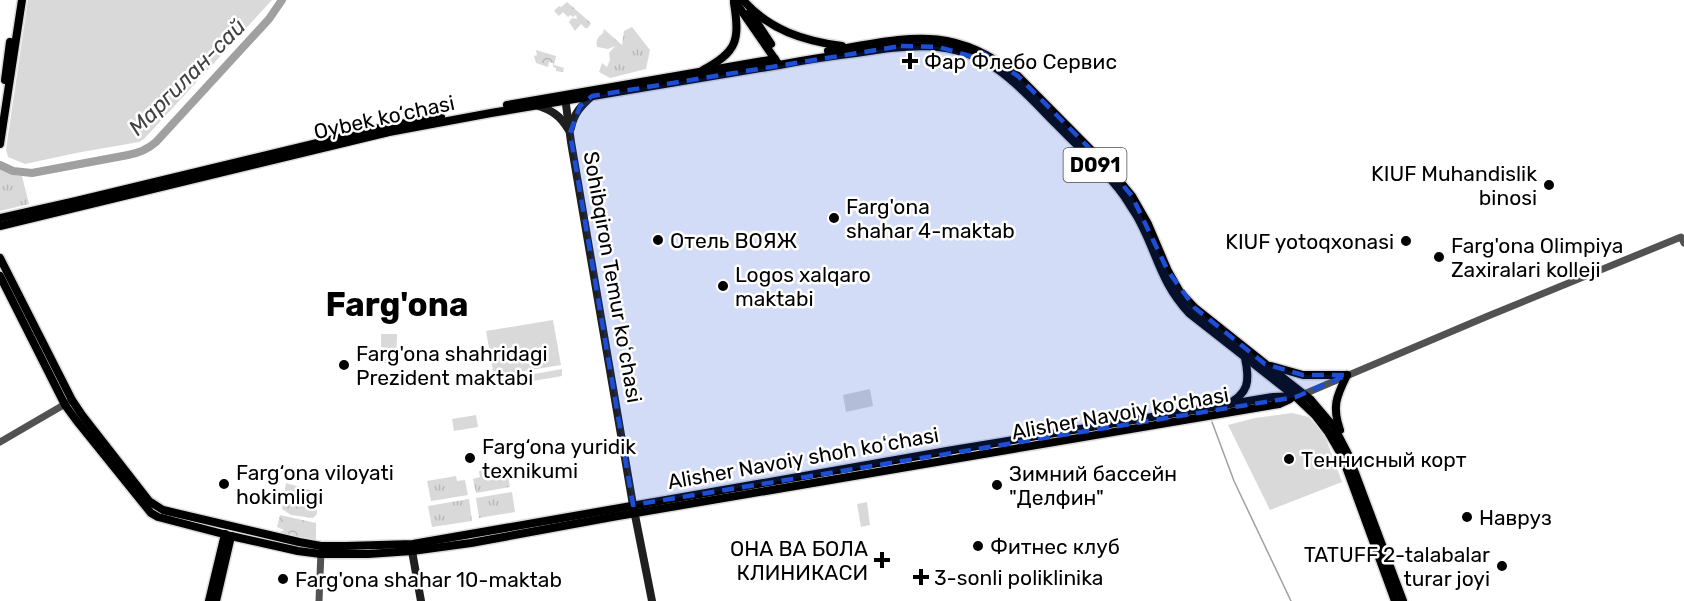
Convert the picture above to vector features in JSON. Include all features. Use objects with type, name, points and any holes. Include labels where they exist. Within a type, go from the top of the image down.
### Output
[{"type":"main road","points":[[0,109],[16,0]]},
{"type":"main road","points":[[0,144],[22,0]]},
{"type":"main road","points":[[734,0],[780,61]]},
{"type":"main road","points":[[704,70],[721,61],[733,47],[737,28],[734,0]]},
{"type":"main road","points":[[742,0],[780,61]]},
{"type":"main road","name":"D091","points":[[742,0],[763,19],[790,34],[824,43],[852,47]]},
{"type":"main road","name":"D091","points":[[780,61],[899,38],[925,37],[956,42],[1006,67],[1018,76],[1108,167],[1132,196],[1180,292],[1195,308],[1300,395],[1329,432],[1342,456],[1395,601]]},
{"type":"main road","name":"D091","points":[[780,61],[901,46],[939,47],[979,55],[1014,82],[1125,197],[1140,222],[1162,274],[1178,302],[1245,358],[1321,410],[1334,427],[1348,454],[1403,601]]},
{"type":"main road","name":"Oybek ko‘chasi","points":[[0,218],[388,126],[565,97],[704,70],[780,61]]},
{"type":"main road","name":"Oybek ko‘chasi","points":[[0,226],[389,132],[536,105],[565,97],[592,96],[780,61]]},
{"type":"main road","points":[[570,133],[580,106],[592,96]]},
{"type":"main road","name":"Sohibqiron Temur koʻchasi","points":[[565,97],[634,509],[652,601]]},
{"type":"main road","points":[[536,105],[558,115],[570,133]]},
{"type":"main road","name":"Alisher Navoiy shoh koʻchasi","points":[[0,258],[68,402]]},
{"type":"main road","name":"Alisher Navoiy shoh koʻchasi","points":[[0,276],[68,402],[116,458],[149,501],[158,517],[298,550],[386,554],[471,543],[634,509],[954,450],[1274,397],[1300,395]]},
{"type":"main road","points":[[1226,405],[1238,399],[1247,387],[1248,373],[1245,358]]},
{"type":"main road","points":[[1265,364],[1303,375],[1347,375],[1336,397],[1335,405],[1348,454]]},
{"type":"main road","name":"Alisher Navoiy ko'chasi","points":[[948,460],[1279,404],[1300,395]]},
{"type":"main road","name":"Alisher Navoiy shoh koʻchasi","points":[[154,510],[163,510],[299,542],[321,550],[413,544],[948,460]]},
{"type":"main road","points":[[209,601],[228,535]]},
{"type":"main road","points":[[216,601],[228,535]]},
{"type":"main road","points":[[412,552],[421,601]]},
{"type":"street","name":"Alisher Navoiy shoh koʻchasi","points":[[1300,395],[1681,237],[1684,243]]},
{"type":"street","points":[[0,442],[68,402]]},
{"type":"street","points":[[319,601],[321,550]]},
{"type":"highlighted area","points":[[901,46],[939,47],[977,58],[983,53],[1018,76],[1108,167],[1132,196],[1168,271],[1195,308],[1265,364],[1303,375],[1347,375],[1296,397],[633,505],[570,133],[580,106],[592,96]]},
{"type":"green space","points":[[28,0],[272,0],[144,139],[139,142],[25,164],[8,157],[6,149]]},
{"type":"green space","points":[[567,2],[591,23],[588,28],[581,24],[575,31],[569,22],[572,18],[577,19],[576,15],[568,17],[563,12],[559,16],[554,11]]},
{"type":"green space","points":[[632,27],[650,50],[646,69],[610,78],[599,72],[602,63],[607,67],[610,60],[609,53],[615,46],[608,49],[597,47],[597,39],[604,29],[622,45],[624,31]]},
{"type":"green space","points":[[536,50],[556,56],[554,65],[564,68],[563,72],[556,71],[553,63],[549,62],[548,67],[536,63],[534,56],[537,55]]},
{"type":"green space","points":[[0,169],[22,176],[29,204],[0,211]]},
{"type":"green space","points":[[553,320],[561,365],[494,376],[486,331]]},
{"type":"green space","points":[[381,334],[397,334],[396,363],[381,363]]},
{"type":"green space","points":[[562,369],[562,376],[497,387],[496,381]]},
{"type":"green space","points":[[870,389],[873,406],[846,412],[843,395]]},
{"type":"green space","name":"Теннисный корт","points":[[1292,413],[1309,417],[1325,436],[1342,482],[1270,510],[1228,425],[1255,418]]},
{"type":"green space","points":[[476,415],[478,427],[454,431],[452,419]]},
{"type":"green space","points":[[506,465],[510,487],[476,493],[473,479],[480,477],[479,471]]},
{"type":"green space","points":[[456,476],[457,481],[465,480],[468,495],[431,501],[427,481]]},
{"type":"green space","points":[[286,483],[316,492],[317,514],[313,518],[291,515],[282,509]]},
{"type":"green space","points":[[512,492],[515,512],[479,518],[476,498]]},
{"type":"green space","points":[[469,499],[472,521],[432,527],[428,506]]},
{"type":"green space","points":[[867,502],[870,525],[861,527],[857,504]]},
{"type":"green space","points":[[280,515],[316,523],[316,540],[309,542],[302,538],[295,538],[291,534],[285,538],[281,536],[280,532],[284,530],[277,527]]},
{"type":"waterway","name":"Маргилан-сай","points":[[0,165],[13,171],[32,173],[132,154],[146,149],[156,142],[269,19],[282,0]]},
{"type":"waterway","points":[[1212,422],[1234,481],[1291,601]]},
{"type":"place","name":"Фар Флебо Сервис","points":[[910,61]]},
{"type":"place","name":"KIUF Muhandislik binosi","points":[[1549,185]]},
{"type":"place","name":"Farg'ona shahar 4-maktab","points":[[834,218]]},
{"type":"place","name":"Отель ВОЯЖ","points":[[658,240]]},
{"type":"place","name":"KIUF yotoqxonasi","points":[[1406,241]]},
{"type":"place","name":"Farg'ona Olimpiya Zaxiralari kolleji","points":[[1439,257]]},
{"type":"place","name":"Logos xalqaro maktabi","points":[[723,286]]},
{"type":"place","name":"Farg'ona shahridagi Prezident maktabi","points":[[344,365]]},
{"type":"place","name":"Farg‘ona yuridik texnikumi","points":[[470,458]]},
{"type":"place","name":"Теннисный корт","points":[[1289,459]]},
{"type":"place","name":"Farg‘ona viloyati hokimligi","points":[[224,484]]},
{"type":"place","name":"Зимний бассейн \"Делфин\"","points":[[997,485]]},
{"type":"place","name":"Навруз","points":[[1467,517]]},
{"type":"place","name":"Фитнес клуб","points":[[978,546]]},
{"type":"place","name":"ОНА ВА БОЛА КЛИНИКАСИ","points":[[882,560]]},
{"type":"place","name":"TATUFF 2-talabalar turar joyi","points":[[1502,566]]},
{"type":"place","name":"3-sonli poliklinika","points":[[921,577]]},
{"type":"place","name":"Farg'ona shahar 10-maktab","points":[[283,579]]},
{"type":"district","name":"Farg'ona","points":[[397,304]]}]
